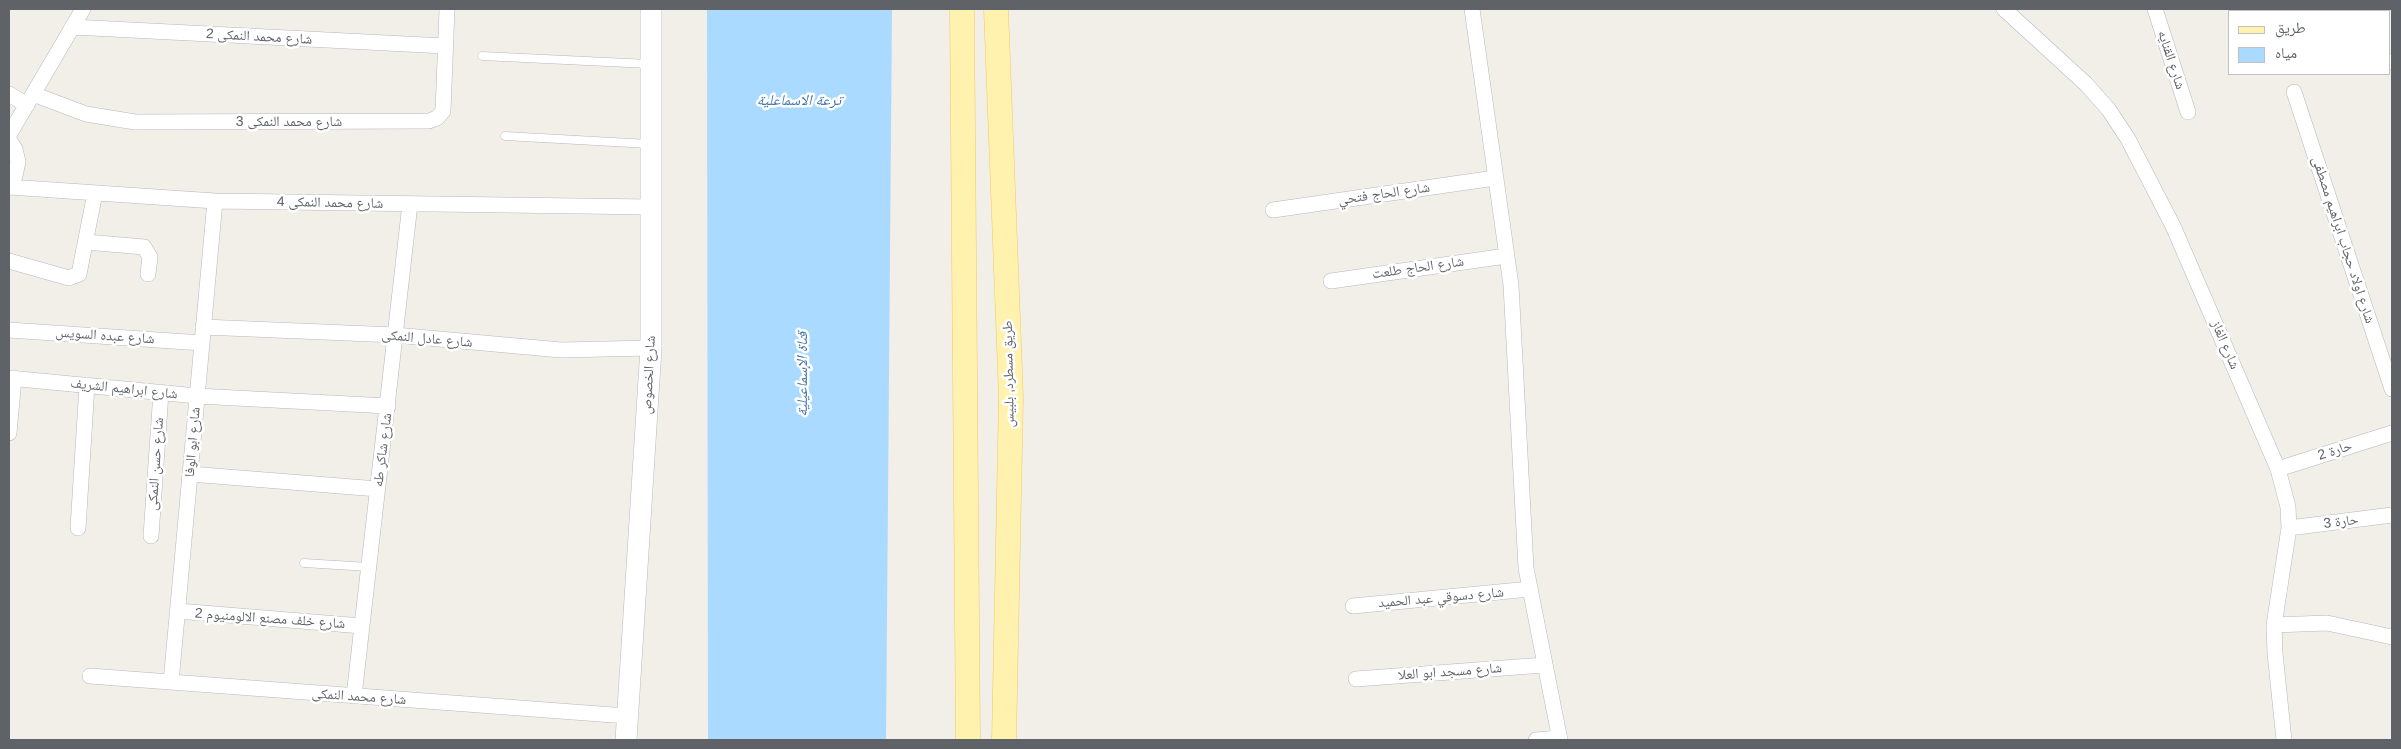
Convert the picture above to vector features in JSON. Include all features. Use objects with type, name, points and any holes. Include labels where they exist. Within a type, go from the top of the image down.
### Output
[{"type":"main road","name":"شارع الخصوص","points":[[626,740],[651,348],[651,9]]},
{"type":"main road","points":[[962,9],[968,740]]},
{"type":"main road","name":"طريق مسطرد, بلبيس","points":[[996,9],[1011,397],[1004,740]]},
{"type":"street","name":"شارع محمد النمكى 3","points":[[30,100],[86,114],[135,122],[429,121],[437,118],[443,111],[447,9]]},
{"type":"street","points":[[1472,9],[1514,322],[1523,531],[1530,589],[1560,739],[1536,740]]},
{"type":"street","name":"شارع الغاز","points":[[2004,9],[2086,84],[2108,110],[2128,139],[2173,226],[2278,469],[2288,507],[2289,528],[2274,625],[2284,740]]},
{"type":"street","name":"شارع القنايه","points":[[2154,9],[2188,112]]},
{"type":"street","name":"شارع محمد النمكى 2","points":[[78,15],[445,46]]},
{"type":"street","points":[[9,136],[78,15]]},
{"type":"street","name":"شارع اولاد حجاب ابراهيم مصطفى","points":[[2294,92],[2392,388]]},
{"type":"street","points":[[9,94],[30,100]]},
{"type":"street","points":[[9,140],[15,149],[18,162],[15,176],[9,187]]},
{"type":"street","name":"شارع الحاج فتحي","points":[[1273,210],[1496,178]]},
{"type":"street","name":"شارع محمد النمكى 4","points":[[9,187],[215,201],[651,207]]},
{"type":"street","points":[[9,261],[72,277],[79,274],[95,193]]},
{"type":"street","name":"شارع ابو الوفا","points":[[171,682],[215,201]]},
{"type":"street","name":"شارع شاكر طه","points":[[354,696],[410,204]]},
{"type":"street","points":[[86,242],[144,247],[150,257],[148,274]]},
{"type":"street","name":"شارع الحاج طلعت","points":[[1331,281],[1506,256]]},
{"type":"street","name":"شارع عادل النمكى","points":[[203,327],[395,335],[561,350],[651,348]]},
{"type":"street","name":"شارع عبده السويس","points":[[9,330],[202,343]]},
{"type":"street","points":[[9,433],[12,378]]},
{"type":"street","name":"شارع ابراهيم الشريف","points":[[12,378],[197,396],[388,406]]},
{"type":"street","points":[[78,528],[87,385]]},
{"type":"street","name":"شارع حسن النمكى","points":[[151,536],[161,392]]},
{"type":"street","name":"حارة 2","points":[[2278,469],[2392,433]]},
{"type":"street","points":[[190,474],[378,489]]},
{"type":"street","name":"حارة 3","points":[[2289,528],[2392,515]]},
{"type":"street","name":"شارع دسوقي عبد الحميد","points":[[1352,606],[1530,589]]},
{"type":"street","name":"شارع خلف مصنع الالومنيوم 2","points":[[178,611],[362,626]]},
{"type":"street","points":[[2274,625],[2327,623],[2392,637]]},
{"type":"street","name":"شارع مسجد ابو العلا","points":[[1356,679],[1544,665]]},
{"type":"street","name":"شارع محمد النمكى","points":[[90,676],[627,716]]},
{"type":"lane","points":[[482,56],[651,64]]},
{"type":"lane","points":[[505,136],[651,144]]},
{"type":"lane","points":[[304,563],[369,568]]},
{"type":"water","name":"ترعة الاسماعلية","points":[[707,9],[892,9],[886,740],[708,740]]},
{"type":"water label","name":"قناة الإسماعيلية","points":[[803,374]]}]
